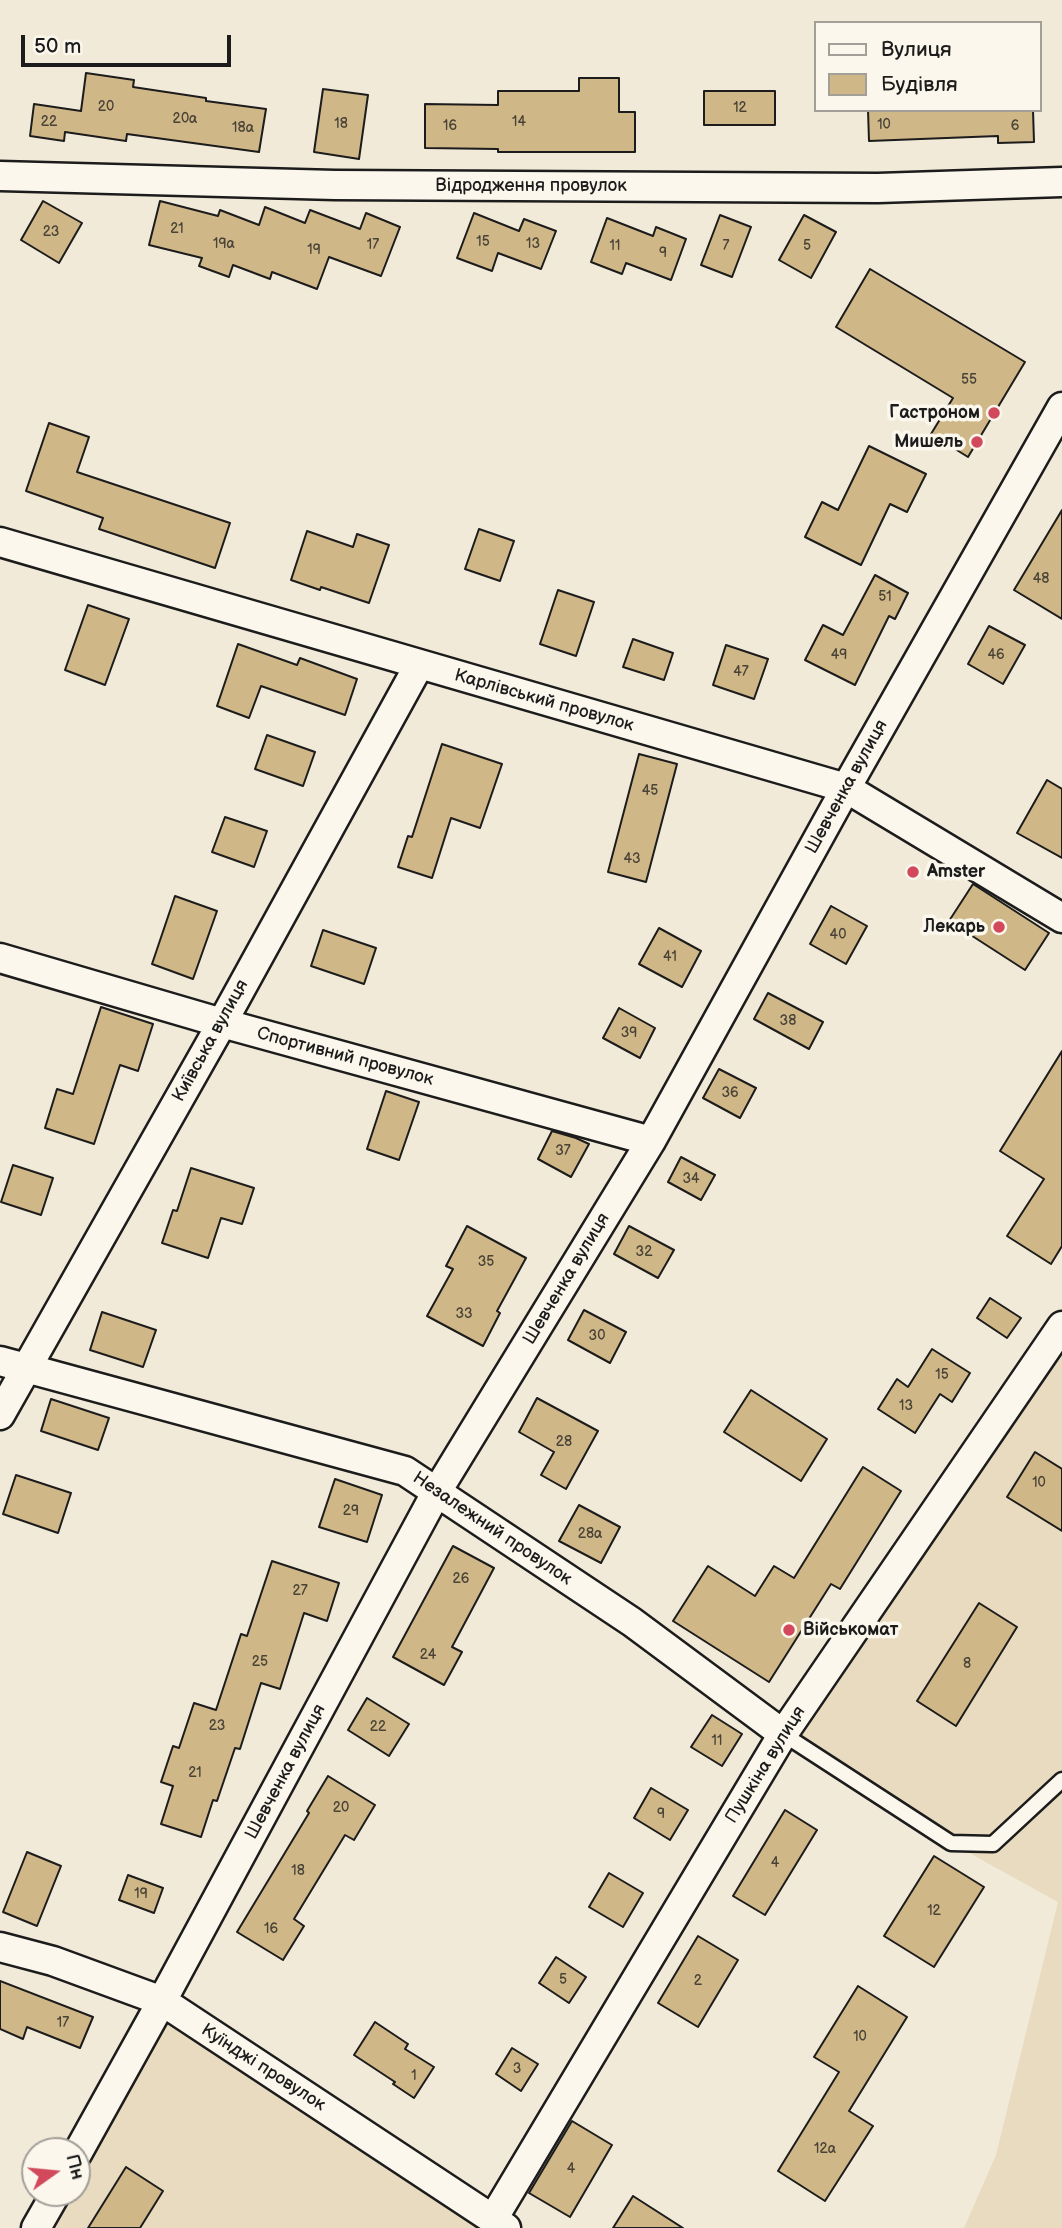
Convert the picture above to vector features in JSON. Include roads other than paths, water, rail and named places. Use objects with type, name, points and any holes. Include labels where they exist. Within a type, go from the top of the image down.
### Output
[{"type":"street","name":"Відродження провулок","points":[[0,176],[335,185],[836,188],[1062,182]]},
{"type":"street","name":"Шевченка вулиця","points":[[86,2137],[436,1493],[651,1141],[846,788],[1062,407]]},
{"type":"street","name":"Карлівський провулок","points":[[0,542],[846,788],[1062,918]]},
{"type":"street","name":"Київська вулиця","points":[[0,1415],[12,1365],[222,1023],[419,665]]},
{"type":"street","name":"Спортивний провулок","points":[[0,958],[222,1023],[651,1141]]},
{"type":"street","name":"Пушкіна вулиця","points":[[499,2224],[783,1734],[1062,1326]]},
{"type":"street","name":"Незалежний провулок","points":[[12,1365],[405,1471],[632,1622],[783,1734]]},
{"type":"street","name":"Куїнджі провулок","points":[[0,1947],[53,1961],[162,2001],[499,2224]]},
{"type":"street","points":[[36,2228],[48,2207]]},
{"type":"lane","points":[[783,1734],[951,1843],[993,1844],[1062,1780]]},
{"type":"place","name":"Гастроном","points":[[994,413]]},
{"type":"place","name":"Мишель","points":[[977,442]]},
{"type":"place","name":"Amster","points":[[913,872]]},
{"type":"place","name":"Лекарь","points":[[999,927]]},
{"type":"place","name":"Військомат","points":[[789,1630]]}]
